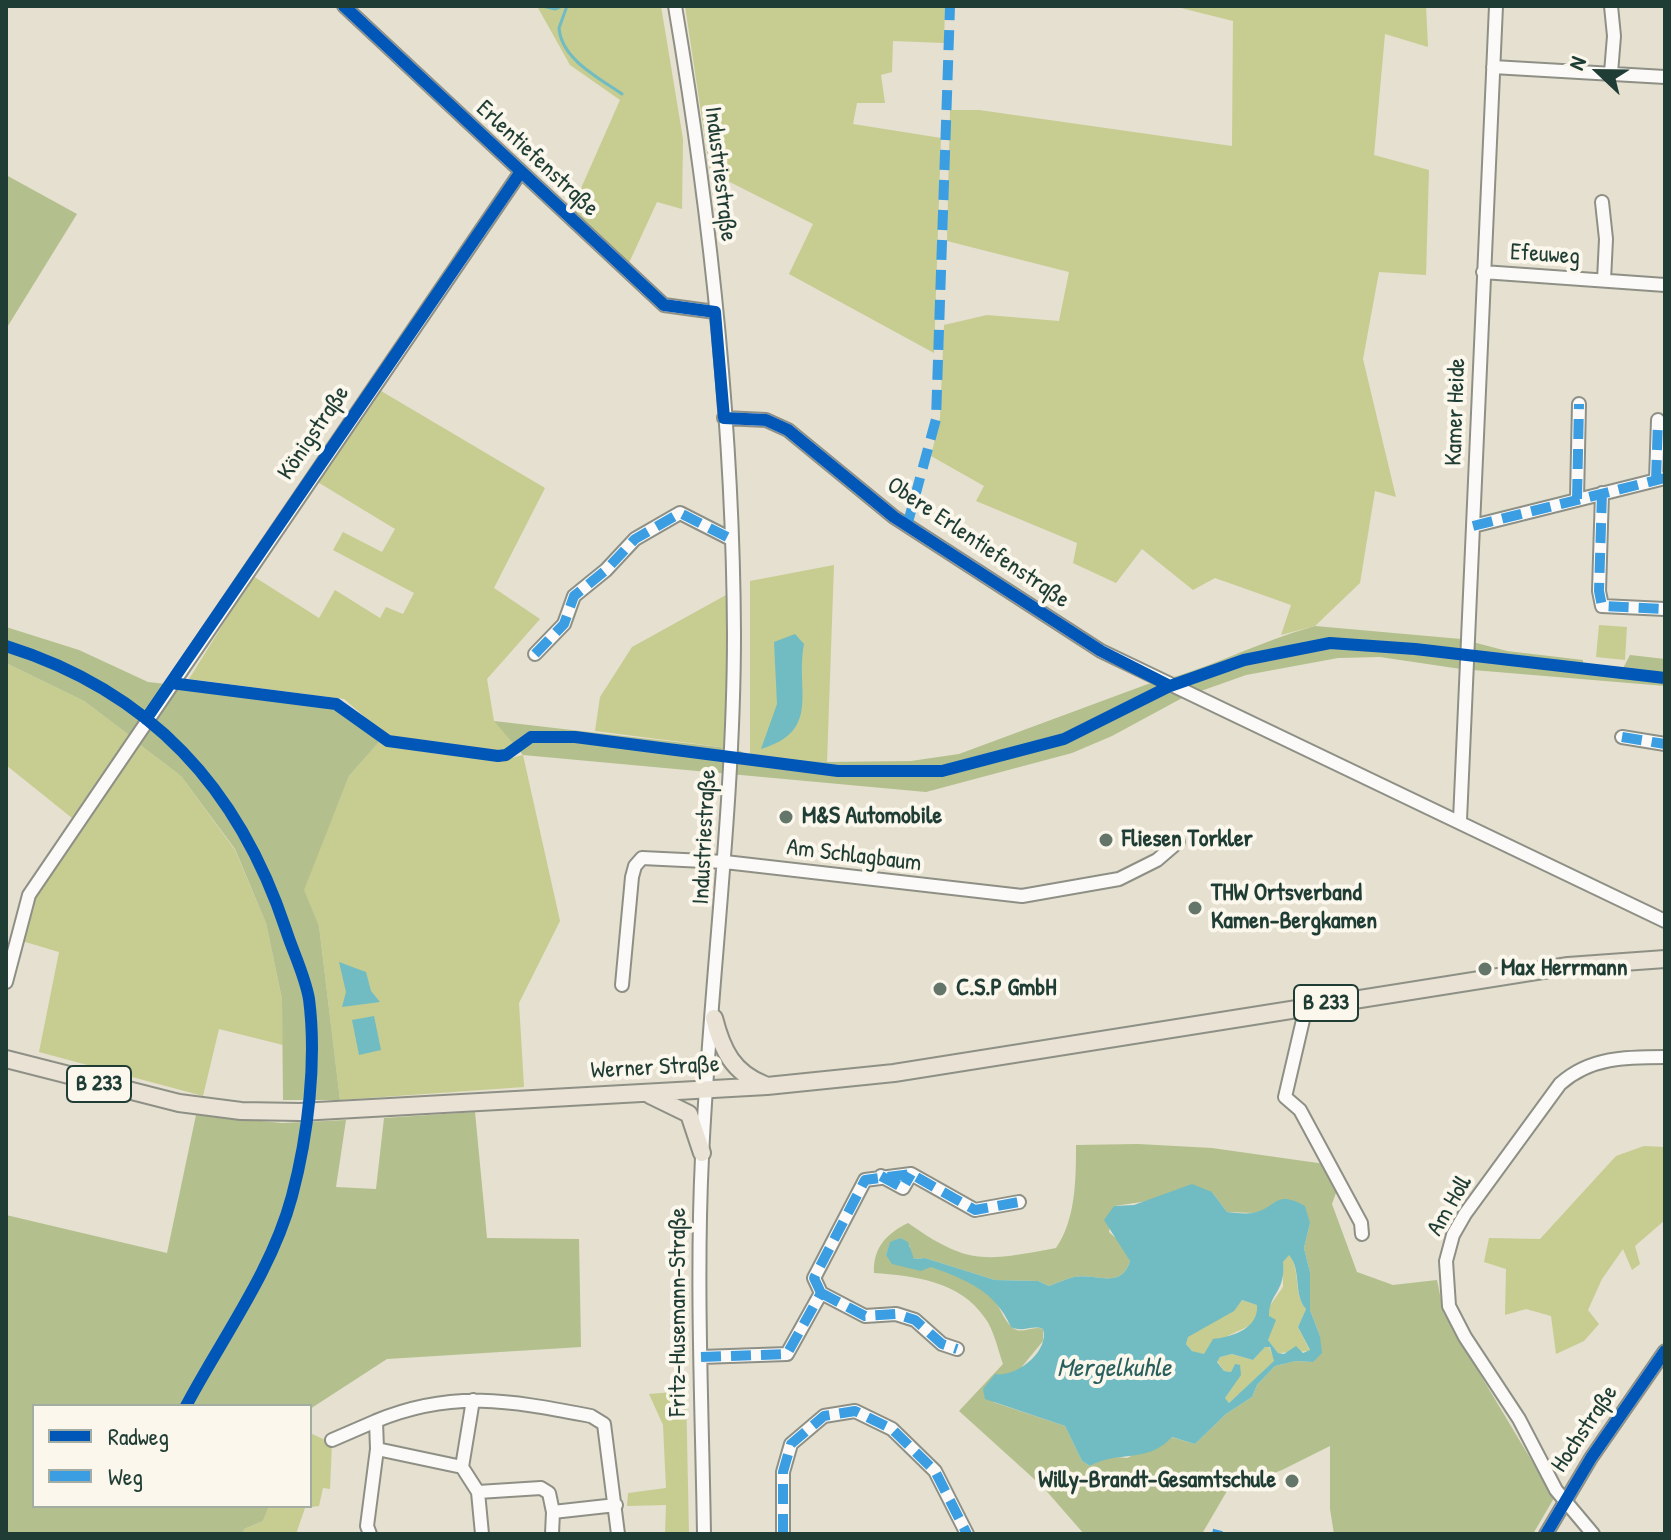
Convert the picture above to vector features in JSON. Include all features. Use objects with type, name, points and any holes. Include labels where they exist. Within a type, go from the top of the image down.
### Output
[{"type":"main road","name":"Werner Straße","points":[[6,1059],[179,1103],[241,1111],[300,1112],[767,1086],[894,1073],[1568,966],[1665,959]]},
{"type":"main road","points":[[714,1018],[729,1059],[750,1079],[767,1086]]},
{"type":"main road","points":[[640,1093],[668,1101],[689,1114],[702,1153]]},
{"type":"street","name":"Erlentiefenstraße","points":[[344,6],[664,305],[715,312]]},
{"type":"street","name":"Industriestraße","points":[[675,6],[715,312],[731,539],[733,728],[707,1089]]},
{"type":"street","name":"Kamer Heide","points":[[1460,820],[1496,6]]},
{"type":"street","points":[[1611,6],[1614,36],[1611,73]]},
{"type":"street","points":[[1493,67],[1665,77]]},
{"type":"street","name":"Königstraße","points":[[6,982],[29,895],[520,173]]},
{"type":"street","name":"Efeuweg","points":[[1602,202],[1602,227],[1606,239],[1604,280]]},
{"type":"street","name":"Efeuweg","points":[[1483,272],[1665,285]]},
{"type":"street","points":[[1577,499],[1579,404]]},
{"type":"street","name":"Obere Erlentiefenstraße","points":[[724,418],[766,420],[788,430],[894,517],[1101,651],[1403,798],[1460,820],[1665,921]]},
{"type":"street","points":[[1473,526],[1660,479],[1658,420]]},
{"type":"street","points":[[1602,493],[1599,591],[1602,606],[1665,609]]},
{"type":"street","points":[[535,654],[564,624],[574,596],[606,570],[635,539],[680,513],[731,539]]},
{"type":"street","points":[[1622,737],[1665,744]]},
{"type":"street","name":"Am Schlagbaum","points":[[622,985],[635,866],[650,856],[1022,896],[1119,879],[1157,860],[1178,842]]},
{"type":"street","points":[[1306,1007],[1285,1097],[1300,1110],[1361,1223],[1362,1234]]},
{"type":"street","name":"Am Holl","points":[[1593,1534],[1556,1490],[1519,1419],[1456,1321],[1446,1291],[1448,1250],[1473,1204],[1567,1078],[1603,1060],[1665,1057]]},
{"type":"street","name":"Fritz-Husemann-Straße","points":[[704,1534],[702,1153],[707,1089]]},
{"type":"street","points":[[957,1349],[942,1344],[915,1320],[896,1314],[865,1316],[821,1293],[814,1278],[865,1180],[911,1174],[975,1210],[1019,1202]]},
{"type":"street","points":[[701,1357],[787,1354],[821,1293]]},
{"type":"street","name":"Hochstraße","points":[[1546,1534],[1564,1499],[1665,1351]]},
{"type":"street","points":[[473,1400],[462,1467],[478,1492],[482,1534]]},
{"type":"street","points":[[332,1440],[431,1402],[514,1401],[598,1419],[607,1431],[618,1534]]},
{"type":"street","points":[[783,1534],[785,1458],[791,1444],[824,1416],[855,1411],[892,1429],[935,1471],[967,1534]]},
{"type":"street","points":[[370,1534],[367,1526],[377,1449],[376,1421]]},
{"type":"street","points":[[377,1449],[462,1467]]},
{"type":"street","points":[[478,1492],[541,1488],[549,1493],[553,1512],[552,1534]]},
{"type":"street","points":[[553,1512],[616,1505]]},
{"type":"green space","points":[[537,6],[661,6],[683,139],[682,209],[657,202],[628,265],[571,211],[620,100],[570,65]]},
{"type":"green space","points":[[685,6],[945,6],[944,43],[893,41],[892,72],[881,75],[885,103],[857,103],[853,124],[941,138],[934,353],[789,274],[813,224],[710,172]]},
{"type":"green space","points":[[1173,6],[1426,6],[1428,47],[1385,34],[1374,155],[1429,170],[1426,275],[1379,272],[1363,359],[1396,497],[1375,491],[1360,583],[1315,626],[1281,635],[1291,605],[1215,578],[1193,590],[1142,549],[1116,583],[1073,563],[1077,543],[976,501],[984,486],[931,456],[940,418],[944,325],[987,315],[1059,321],[1069,272],[947,241],[950,110],[979,110],[1232,146],[1233,21]]},
{"type":"green space","points":[[6,175],[77,214],[6,329]]},
{"type":"green space","points":[[376,388],[545,488],[494,588],[540,619],[487,679],[494,721],[516,744],[504,752],[388,737],[344,699],[189,679],[253,576],[319,618],[335,590],[380,618],[386,607],[403,614],[414,593],[333,550],[343,532],[382,552],[395,529],[316,481]]},
{"type":"green space","points":[[834,565],[827,762],[750,756],[750,581]]},
{"type":"green space","points":[[737,589],[736,749],[595,731],[600,697],[632,647]]},
{"type":"green space","points":[[1599,625],[1627,627],[1625,660],[1596,657]]},
{"type":"green space","points":[[1315,626],[1461,639],[1507,651],[1583,660],[1583,671],[1619,676],[1630,655],[1665,659],[1665,686],[1461,669],[1380,657],[1338,658],[1246,675],[1184,697],[1112,736],[1072,753],[926,792],[523,755],[494,721],[736,749],[750,756],[827,762],[911,761],[959,754]]},
{"type":"green space","points":[[6,627],[79,650],[148,682],[166,684],[129,735],[84,701],[6,663]]},
{"type":"green space","points":[[6,663],[84,701],[129,735],[72,818],[6,765]]},
{"type":"green space","points":[[172,687],[339,708],[379,742],[349,776],[304,890],[319,926],[340,1100],[283,1100],[282,999],[266,923],[235,849],[181,776],[135,741]]},
{"type":"green space","points":[[135,741],[181,776],[235,850],[266,923],[282,999],[283,1045],[219,1029],[203,1096],[39,1052],[59,952],[22,941],[32,901]]},
{"type":"green space","points":[[379,742],[507,759],[523,755],[560,921],[519,1003],[524,1087],[340,1100],[319,926],[303,890],[349,776]]},
{"type":"green space","points":[[475,1112],[487,1238],[579,1239],[581,1347],[387,1359],[312,1408],[312,1404],[32,1404],[32,1508],[268,1508],[263,1521],[244,1529],[243,1534],[6,1534],[6,1215],[167,1253],[196,1115],[282,1123],[346,1120],[336,1187],[376,1189],[384,1118]]},
{"type":"green space","points":[[1076,1145],[1212,1148],[1325,1164],[1337,1190],[1332,1204],[1357,1272],[1393,1285],[1437,1280],[1444,1314],[1554,1498],[1533,1534],[1334,1534],[1330,1509],[1330,1446],[1282,1470],[1227,1491],[1203,1532],[1084,1534],[1043,1487],[959,1411],[1003,1364],[985,1318],[963,1296],[949,1288],[905,1276],[874,1273],[876,1256],[882,1243],[908,1223],[947,1247],[978,1256],[1012,1256],[1056,1248],[1071,1212]],"holes":[[[1212,1192],[1227,1212],[1255,1213],[1310,1223],[1304,1248],[1310,1272],[1310,1310],[1320,1336],[1313,1362],[1296,1361],[1275,1366],[1257,1385],[1252,1397],[1226,1414],[1195,1444],[1171,1437],[1127,1458],[1106,1456],[1090,1466],[1082,1461],[1065,1426],[993,1402],[1043,1341],[1043,1329],[1016,1330],[1006,1320],[992,1296],[977,1285],[939,1269],[886,1255],[890,1243],[900,1238],[910,1246],[910,1255],[914,1259],[925,1258],[995,1280],[1038,1281],[1049,1286],[1082,1276],[1114,1278],[1126,1270],[1130,1261],[1121,1243],[1109,1232],[1114,1206]]]},
{"type":"green space","points":[[1644,1146],[1665,1147],[1665,1220],[1635,1246],[1640,1264],[1632,1270],[1623,1249],[1602,1279],[1588,1310],[1599,1324],[1584,1341],[1556,1354],[1551,1316],[1526,1309],[1505,1315],[1506,1269],[1484,1262],[1489,1238],[1540,1239],[1616,1156]]},
{"type":"green space","points":[[1289,1254],[1306,1309],[1298,1327],[1310,1351],[1278,1353],[1268,1340],[1269,1307],[1283,1287],[1283,1262]]},
{"type":"green space","points":[[1242,1300],[1258,1305],[1258,1313],[1252,1323],[1224,1338],[1204,1355],[1192,1351],[1186,1344],[1187,1337]]},
{"type":"green space","points":[[1265,1347],[1269,1347],[1275,1361],[1229,1403],[1225,1398],[1234,1384],[1235,1364],[1231,1372],[1224,1371],[1217,1361],[1232,1354],[1253,1360]]},
{"type":"green space","points":[[686,1391],[689,1534],[665,1534],[666,1505],[627,1506],[628,1493],[666,1488],[663,1425],[649,1394]]},
{"type":"green space","points":[[312,1434],[332,1443],[330,1489],[323,1488],[319,1506],[312,1507]]},
{"type":"green space","points":[[268,1508],[305,1508],[296,1534],[243,1534],[244,1529],[263,1521]]},
{"type":"water","points":[[795,634],[804,644],[799,720],[780,741],[761,749],[777,704],[774,642]]},
{"type":"water","points":[[339,962],[366,972],[371,991],[380,1002],[342,1007],[346,992]]},
{"type":"water","points":[[374,1016],[381,1050],[359,1055],[352,1020]]},
{"type":"water","name":"Mergelkuhle","points":[[1192,1184],[1212,1192],[1227,1212],[1253,1213],[1282,1199],[1305,1206],[1310,1223],[1304,1248],[1310,1272],[1310,1310],[1320,1336],[1322,1353],[1313,1362],[1296,1361],[1275,1366],[1257,1385],[1252,1397],[1226,1414],[1195,1444],[1172,1437],[1153,1451],[1100,1461],[1090,1466],[1082,1461],[1065,1426],[985,1399],[983,1389],[995,1374],[1012,1372],[1036,1354],[1044,1337],[1043,1329],[1011,1327],[997,1304],[968,1282],[931,1267],[921,1271],[892,1264],[886,1255],[890,1242],[900,1238],[908,1242],[914,1259],[925,1258],[995,1280],[1038,1281],[1049,1286],[1082,1276],[1114,1278],[1126,1270],[1130,1261],[1104,1220],[1114,1206],[1134,1205]],"holes":[[[1289,1255],[1306,1309],[1298,1327],[1310,1350],[1303,1353],[1296,1346],[1284,1354],[1278,1353],[1268,1340],[1276,1320],[1269,1316],[1282,1280],[1283,1262]],[[1242,1300],[1257,1305],[1257,1313],[1249,1325],[1229,1336],[1213,1339],[1204,1354],[1192,1351],[1186,1344],[1188,1337],[1234,1311]],[[1265,1347],[1270,1347],[1274,1361],[1229,1403],[1225,1398],[1241,1375],[1240,1365],[1235,1364],[1231,1372],[1224,1371],[1217,1362],[1220,1357],[1232,1354],[1253,1360]]]},
{"type":"waterway","points":[[542,6],[555,9],[562,6]]},
{"type":"waterway","points":[[567,6],[559,28],[566,49],[583,67],[622,94]]},
{"type":"marked path","points":[[907,526],[936,419],[950,6]]},
{"type":"marked path","points":[[1577,499],[1579,404]]},
{"type":"marked path","points":[[1656,480],[1658,420]]},
{"type":"marked path","points":[[1473,526],[1665,478]]},
{"type":"marked path","points":[[1602,493],[1599,591],[1602,606],[1665,609]]},
{"type":"marked path","points":[[535,654],[564,624],[574,596],[606,570],[635,539],[680,513],[731,539]]},
{"type":"marked path","points":[[1622,737],[1665,744]]},
{"type":"marked path","points":[[881,1176],[903,1188],[911,1174]]},
{"type":"marked path","points":[[821,1293],[814,1278],[865,1180],[911,1174],[975,1210],[1019,1202]]},
{"type":"marked path","points":[[821,1293],[865,1316],[896,1314],[915,1320],[942,1344],[957,1349]]},
{"type":"marked path","points":[[701,1357],[787,1354],[821,1293]]},
{"type":"marked path","points":[[783,1534],[783,1472],[791,1444],[824,1416],[855,1411],[892,1429],[935,1471],[967,1534]]},
{"type":"marked path","points":[[1217,1534],[1218,1530]]},
{"type":"cycle path","points":[[344,6],[664,305],[715,312],[724,418],[766,420],[788,430],[894,517],[1101,651],[1170,686]]},
{"type":"cycle path","points":[[146,719],[520,173]]},
{"type":"cycle path","points":[[171,683],[336,704],[388,741],[498,756],[506,755],[531,737],[575,737],[838,771],[942,771],[1064,739],[1170,686],[1244,660],[1330,643],[1415,649],[1665,678]]},
{"type":"cycle path","points":[[6,646],[57,665],[104,689],[145,718],[182,752],[215,790],[243,832],[266,879],[307,990],[312,1048],[310,1098],[292,1196],[259,1277],[187,1404]]},
{"type":"cycle path","points":[[1546,1534],[1591,1458],[1665,1351]]},
{"type":"place","name":"M&S Automobile","points":[[786,817]]},
{"type":"place","name":"Fliesen Torkler","points":[[1106,840]]},
{"type":"place","name":"THW Ortsverband Kamen-Bergkamen","points":[[1195,908]]},
{"type":"place","name":"Max Herrmann","points":[[1485,969]]},
{"type":"place","name":"C.S.P GmbH","points":[[940,989]]},
{"type":"place","name":"Willy-Brandt-Gesamtschule","points":[[1292,1481]]}]
